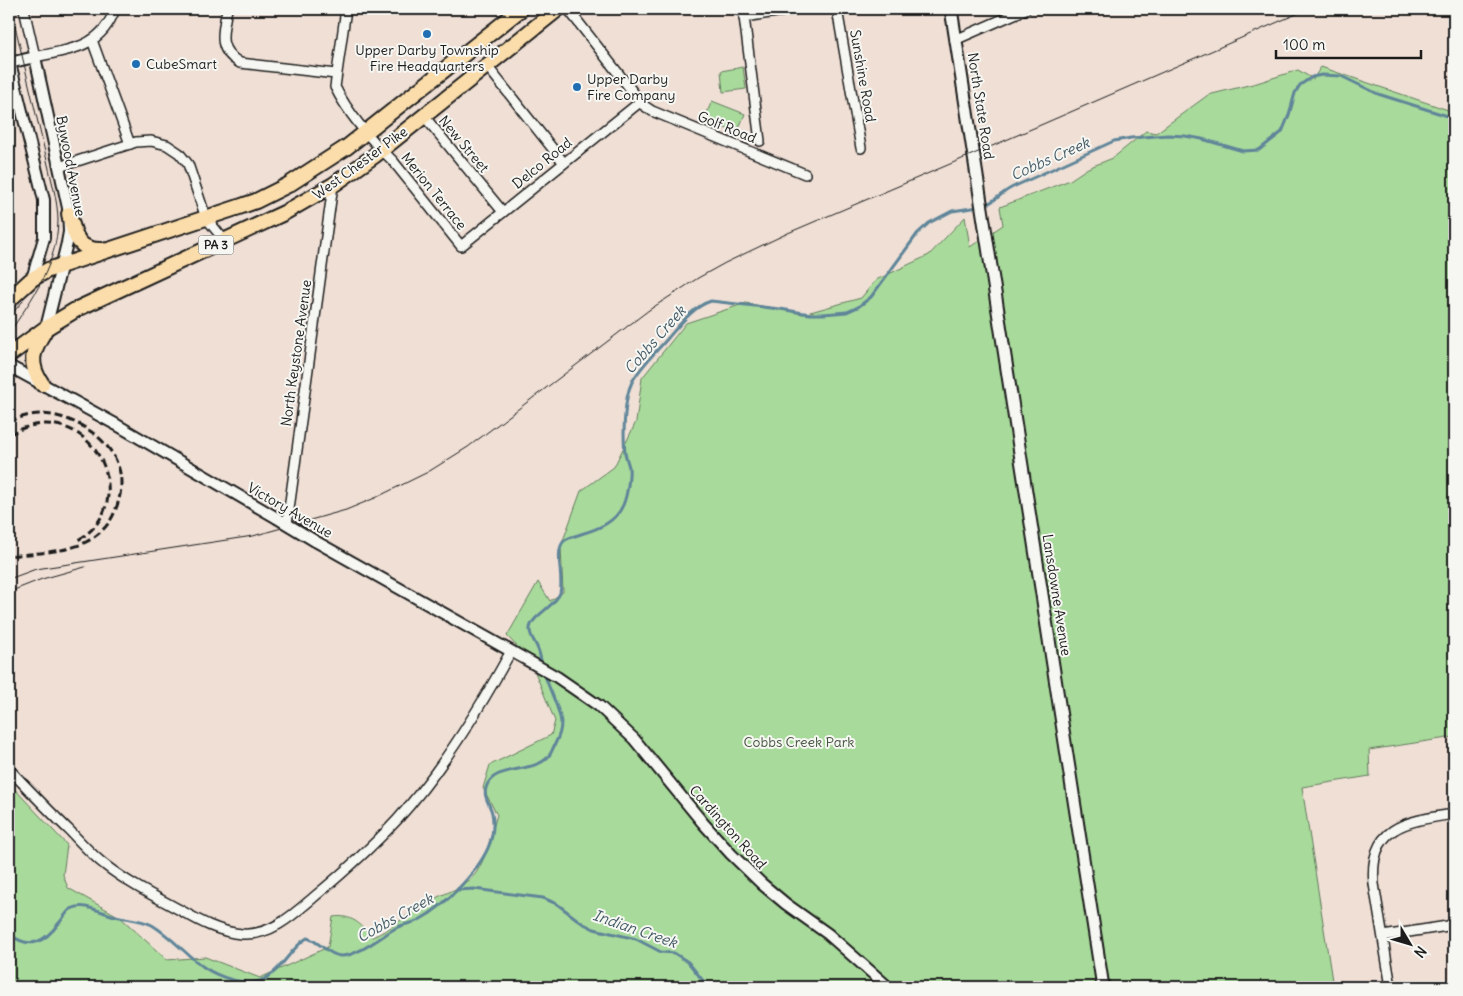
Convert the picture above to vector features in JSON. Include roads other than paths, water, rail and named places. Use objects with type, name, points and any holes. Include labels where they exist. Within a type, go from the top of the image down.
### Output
[{"type":"main road","name":"West Chester Pike","points":[[9,355],[46,328],[91,301],[284,213],[333,186],[380,151],[558,9]]},
{"type":"main road","name":"North State Road","points":[[950,9],[982,208]]},
{"type":"main road","name":"West Chester Pike","points":[[9,300],[32,278],[48,270],[239,208],[272,193],[326,161],[520,10]]},
{"type":"main road","points":[[520,10],[533,29]]},
{"type":"main road","name":"Lansdowne Avenue","points":[[982,208],[1103,987]]},
{"type":"main road","points":[[68,214],[75,236],[80,244],[90,250],[107,250]]},
{"type":"main road","points":[[42,384],[36,376],[33,360],[38,342],[46,328]]},
{"type":"street","name":"Bywood Avenue","points":[[24,9],[68,214],[68,232],[46,328]]},
{"type":"street","points":[[32,278],[44,238],[44,200],[10,63],[72,48],[100,36],[115,9]]},
{"type":"street","points":[[227,9],[222,38],[223,46],[228,55],[240,63],[336,74],[346,9]]},
{"type":"street","points":[[568,9],[640,102]]},
{"type":"street","points":[[744,13],[797,9]]},
{"type":"street","name":"Sunshine Road","points":[[838,9],[861,148]]},
{"type":"street","points":[[955,40],[1026,9]]},
{"type":"street","name":"Golf Road","points":[[744,13],[760,141]]},
{"type":"street","points":[[92,40],[130,144]]},
{"type":"street","points":[[487,66],[564,162]]},
{"type":"street","name":"Merion Terrace","points":[[336,74],[335,87],[365,132],[380,151],[393,161],[461,246]]},
{"type":"street","name":"Delco Road","points":[[461,246],[640,102]]},
{"type":"street","name":"Golf Road","points":[[640,102],[652,111],[805,174]]},
{"type":"street","name":"New Street","points":[[424,116],[503,212]]},
{"type":"street","points":[[59,167],[130,144],[144,141],[159,142],[174,149],[188,164],[206,218],[225,240]]},
{"type":"street","name":"North Keystone Avenue","points":[[287,524],[333,186]]},
{"type":"street","name":"Victory Avenue","points":[[9,366],[117,425],[557,678]]},
{"type":"street","points":[[9,770],[96,857],[122,878],[218,929],[244,934],[262,932],[280,924],[320,892],[368,850],[397,819],[445,758],[484,698],[511,651]]},
{"type":"street","name":"Cardington Road","points":[[557,678],[600,706],[629,733],[703,823],[762,884],[828,934],[888,987]]},
{"type":"street","points":[[1390,987],[1373,871],[1374,858],[1382,840],[1396,828],[1415,820],[1454,814]]},
{"type":"street","points":[[1382,936],[1454,925]]},
{"type":"waterway","name":"Cobbs Creek","points":[[985,205],[1013,187],[1114,141],[1168,135],[1185,136],[1243,151],[1259,150],[1282,132],[1295,93],[1300,85],[1312,77],[1322,75],[1341,76],[1378,94],[1454,118]]},
{"type":"waterway","name":"Cobbs Creek","points":[[542,666],[539,652],[530,630],[531,625],[538,616],[553,603],[560,593],[559,558],[561,545],[568,539],[606,524],[620,511],[626,497],[629,476],[624,436],[629,389],[639,371],[682,321],[693,311],[711,301],[810,314],[847,312],[858,307],[871,297],[918,233],[929,223],[952,211],[979,207]]},
{"type":"waterway","name":"Cobbs Creek","points":[[9,934],[24,942],[36,942],[48,935],[71,909],[88,907],[152,925],[205,968],[217,975],[247,982],[260,981],[274,972],[295,948],[307,938],[316,942],[327,951],[340,956],[361,950],[397,927],[416,921],[429,914],[450,897],[479,864],[490,843],[492,832],[492,813],[485,794],[490,780],[504,772],[533,766],[541,762],[548,757],[559,736],[560,716],[544,672]]},
{"type":"waterway","name":"Indian Creek","points":[[458,890],[474,889],[543,898],[557,904],[582,923],[594,929],[636,939],[661,952],[674,953],[688,962],[708,987]]},
{"type":"tram line","points":[[9,333],[27,307],[42,280],[53,252],[57,237],[58,221],[54,190],[11,9]]},
{"type":"tram line","points":[[9,579],[36,569],[253,536],[346,510],[375,498],[428,472],[468,447],[649,310],[725,263],[788,233],[1308,9]]},
{"type":"tram line","points":[[9,317],[23,301]]},
{"type":"tram line","points":[[9,592],[42,579],[85,567]]},
{"type":"railway","points":[[9,422],[29,415],[47,414],[66,418],[84,427],[104,443],[112,453],[117,463],[121,486],[113,516],[102,530],[89,540],[57,551],[9,556]]},
{"type":"railway","points":[[9,435],[37,425],[62,426],[83,437],[99,455],[107,477],[107,500],[98,522],[78,540]]},
{"type":"place","name":"Upper Darby Township Fire Headquarters","points":[[427,34]]},
{"type":"place","name":"CubeSmart","points":[[136,64]]},
{"type":"place","name":"Upper Darby Fire Company","points":[[577,87]]},
{"type":"park label","name":"Cobbs Creek Park","points":[[799,742]]}]
